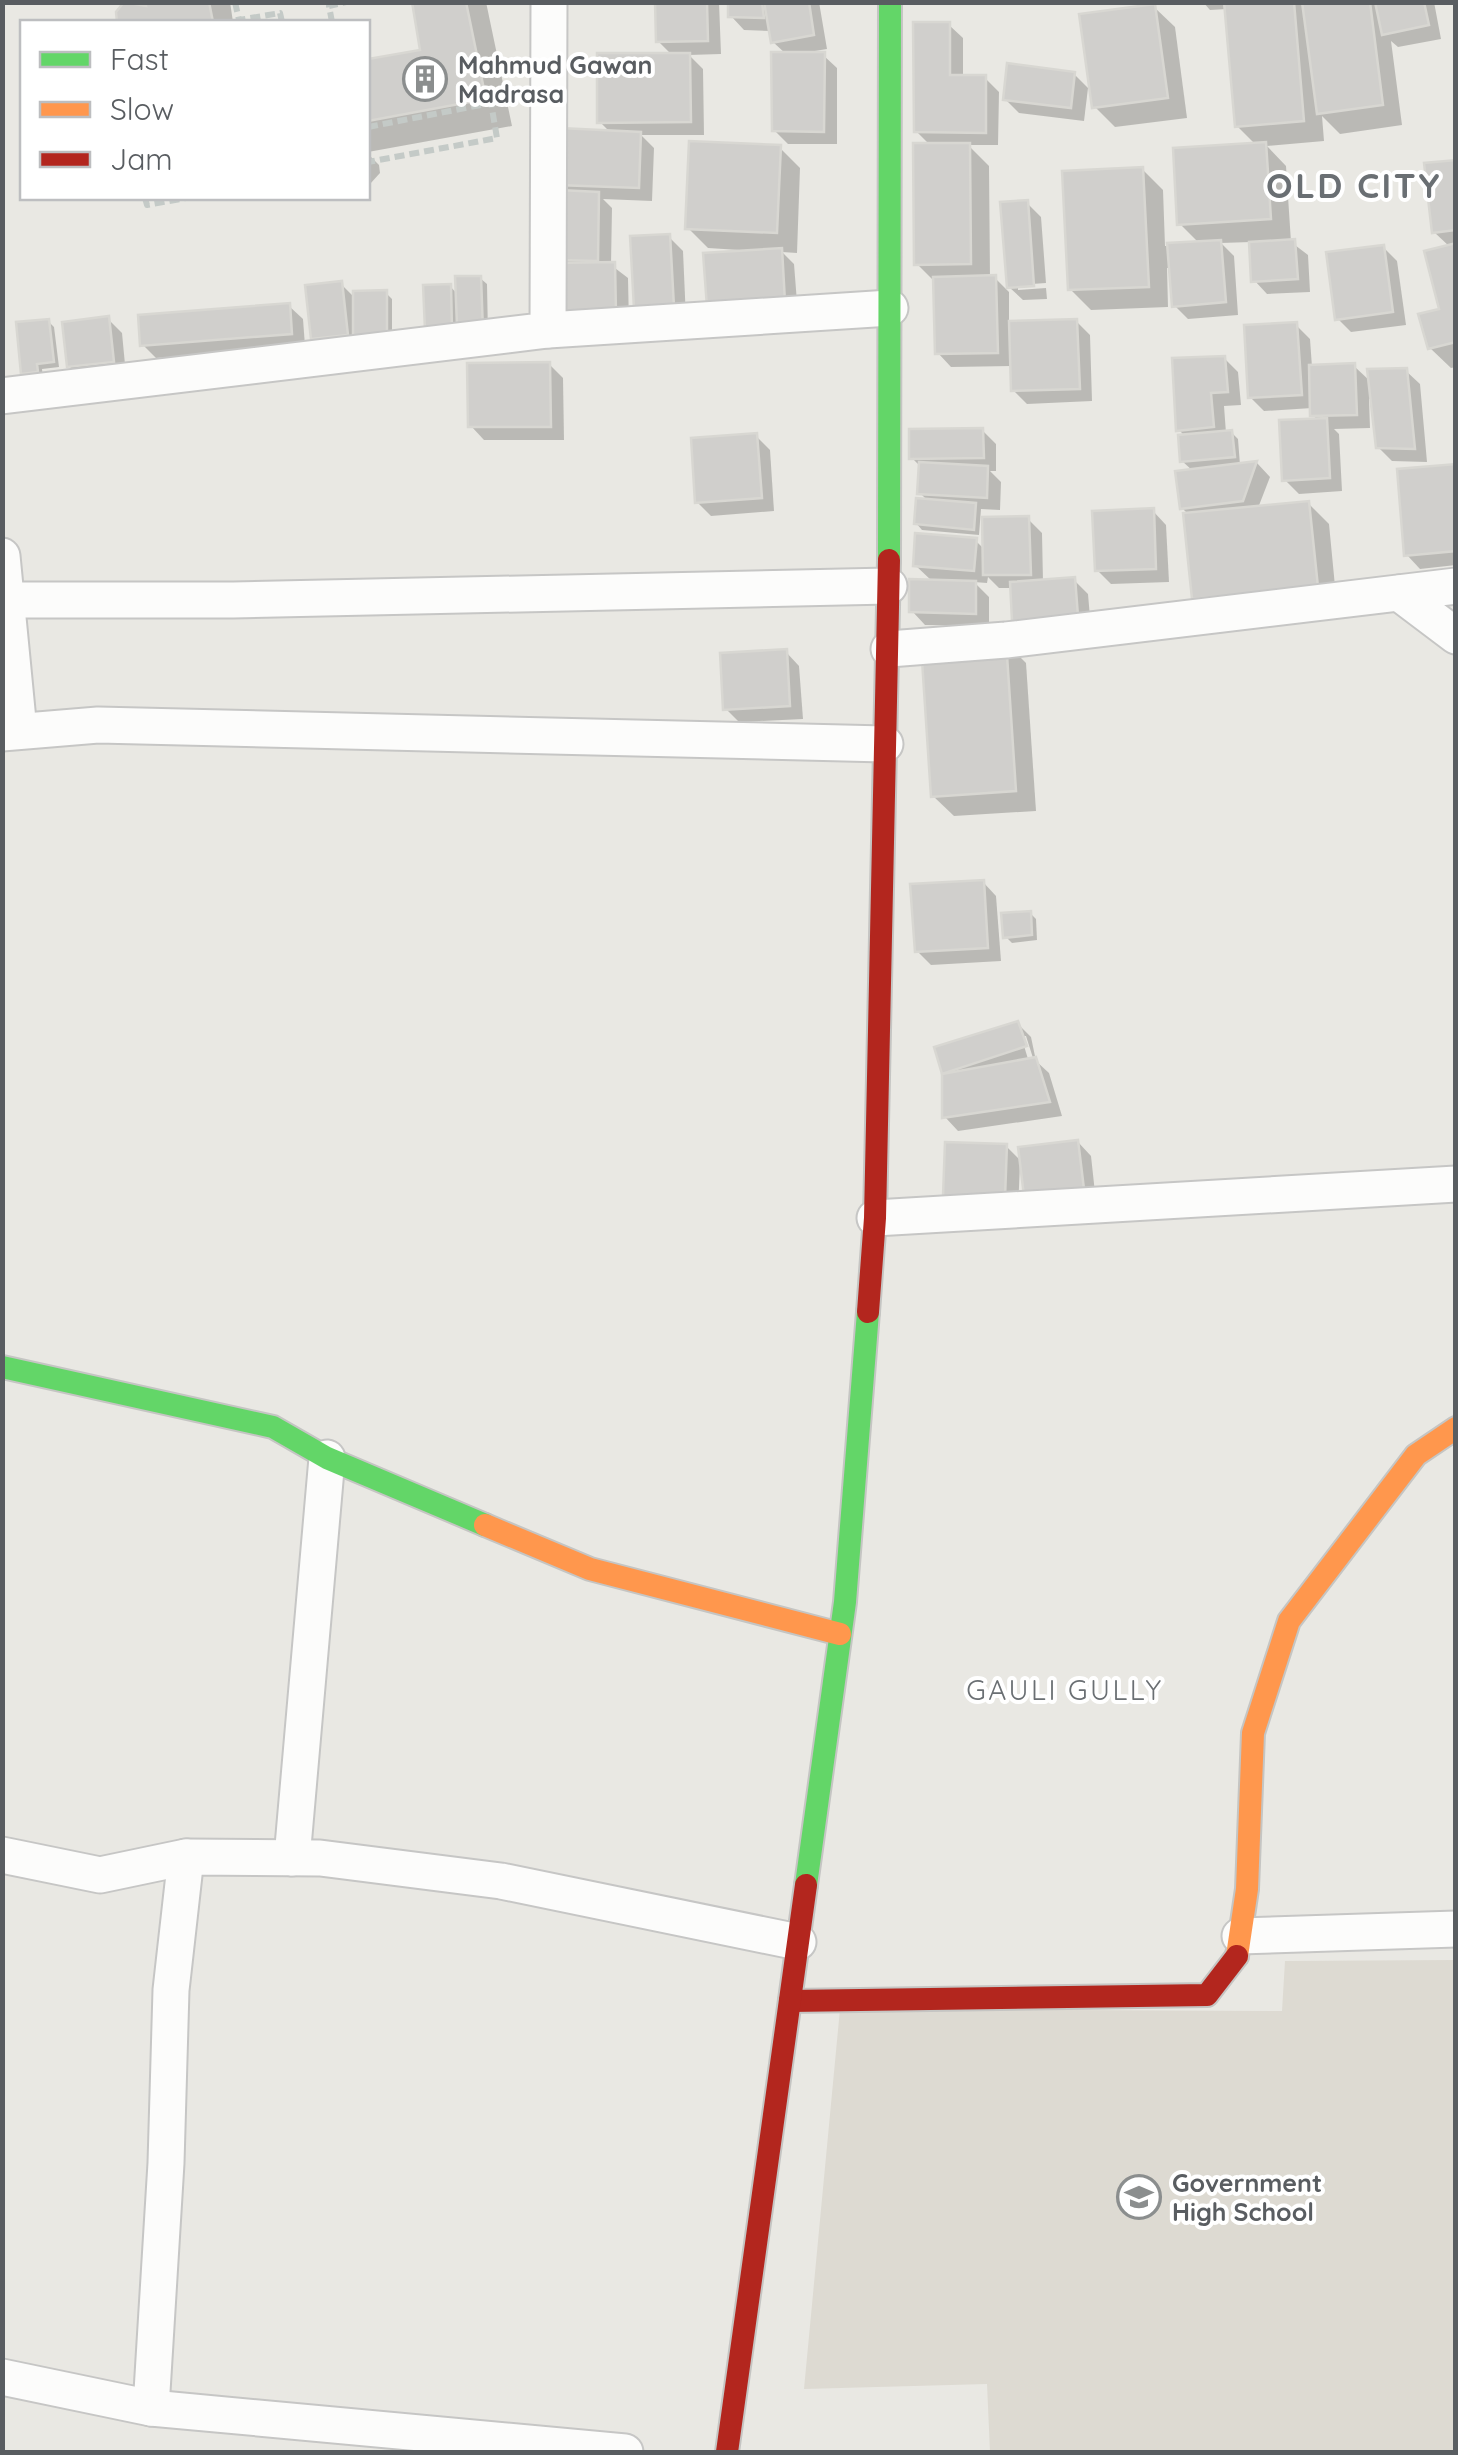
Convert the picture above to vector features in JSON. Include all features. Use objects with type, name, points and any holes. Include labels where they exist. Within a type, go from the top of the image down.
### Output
[{"type":"street","points":[[548,2],[548,330]]},
{"type":"street","points":[[728,2452],[840,1634],[874,1218],[889,649],[890,2]]},
{"type":"street","points":[[2,396],[548,330],[890,308]]},
{"type":"street","points":[[2,556],[11,732],[98,725],[885,744]]},
{"type":"street","points":[[6,600],[233,600],[889,586]]},
{"type":"street","points":[[889,649],[1006,640],[1456,586]]},
{"type":"street","points":[[1399,593],[1456,636]]},
{"type":"street","points":[[874,1218],[1456,1184]]},
{"type":"street","points":[[2,1367],[272,1427],[328,1458],[590,1569],[840,1634]]},
{"type":"street","points":[[790,2001],[1207,1995],[1236,1960],[1247,1889],[1253,1733],[1289,1620],[1416,1455],[1456,1428]]},
{"type":"street","points":[[292,1858],[328,1458]]},
{"type":"street","points":[[2,1855],[100,1875],[186,1857],[320,1858],[501,1881],[798,1942]]},
{"type":"street","points":[[151,2408],[166,2163],[170,1990],[186,1857]]},
{"type":"street","points":[[1240,1936],[1456,1929]]},
{"type":"street","points":[[2,2377],[151,2408],[624,2452]]},
{"type":"path","points":[[332,20],[329,6],[346,2]]},
{"type":"path","points":[[239,20],[280,13],[282,20]]},
{"type":"path","points":[[370,126],[491,103],[497,138],[370,162]]},
{"type":"path","points":[[146,200],[147,205],[175,200]]},
{"type":"shaded area","name":"Government High School","points":[[1455,1960],[1455,2452],[990,2452],[987,2384],[804,2389],[840,2009],[1282,2011],[1285,1961]]},
{"type":"building","points":[[124,2],[146,6],[145,2],[209,2],[213,20],[117,20],[116,12]]},
{"type":"building","name":"Mahmud Gawan Madrasa","points":[[412,2],[466,2],[486,99],[370,121],[370,59],[420,50]]},
{"type":"building","points":[[655,2],[707,2],[708,41],[656,42]]},
{"type":"building","points":[[728,2],[762,2],[764,18],[728,17]]},
{"type":"building","points":[[764,2],[809,2],[814,35],[771,43]]},
{"type":"building","points":[[1224,2],[1294,2],[1304,121],[1235,127]]},
{"type":"building","points":[[1302,2],[1370,2],[1383,105],[1317,114]]},
{"type":"building","points":[[1375,2],[1424,2],[1429,25],[1382,35]]},
{"type":"building","points":[[1155,4],[1168,98],[1092,108],[1079,14]]},
{"type":"building","points":[[913,22],[950,22],[950,75],[986,75],[986,133],[914,132]]},
{"type":"building","points":[[771,52],[825,52],[824,132],[772,131]]},
{"type":"building","points":[[597,53],[690,53],[691,122],[597,123]]},
{"type":"building","points":[[1007,63],[1075,72],[1071,108],[1003,100]]},
{"type":"building","points":[[560,128],[641,132],[639,188],[557,185]]},
{"type":"building","points":[[689,141],[781,145],[777,233],[685,229]]},
{"type":"building","points":[[1266,142],[1271,219],[1177,225],[1173,148]]},
{"type":"building","points":[[913,143],[970,143],[971,264],[914,265]]},
{"type":"building","points":[[1456,160],[1456,230],[1432,233],[1424,163]]},
{"type":"building","points":[[1143,167],[1149,287],[1068,290],[1062,171]]},
{"type":"building","points":[[559,190],[599,192],[598,261],[557,260]]},
{"type":"building","points":[[1028,200],[1034,286],[1007,288],[1000,202]]},
{"type":"building","points":[[670,234],[674,307],[634,309],[630,236]]},
{"type":"building","points":[[1295,239],[1298,279],[1251,282],[1249,242]]},
{"type":"building","points":[[1221,240],[1226,302],[1172,307],[1167,243]]},
{"type":"building","points":[[1456,243],[1456,342],[1428,349],[1418,314],[1439,309],[1424,251]]},
{"type":"building","points":[[1384,245],[1393,312],[1335,320],[1326,252]]},
{"type":"building","points":[[782,248],[785,302],[707,307],[703,253]]},
{"type":"building","points":[[615,262],[616,313],[557,314],[556,263]]},
{"type":"building","points":[[996,275],[998,353],[935,354],[933,277]]},
{"type":"building","points":[[455,276],[481,276],[483,331],[457,326]]},
{"type":"building","points":[[342,281],[348,335],[311,339],[305,285]]},
{"type":"building","points":[[451,284],[452,329],[425,330],[423,285]]},
{"type":"building","points":[[387,290],[387,336],[353,336],[353,291]]},
{"type":"building","points":[[290,303],[292,334],[140,346],[138,315]]},
{"type":"building","points":[[109,316],[114,362],[67,367],[62,322]]},
{"type":"building","points":[[49,319],[54,362],[37,364],[38,372],[21,374],[16,322]]},
{"type":"building","points":[[1077,319],[1080,389],[1011,391],[1009,321]]},
{"type":"building","points":[[1297,322],[1302,395],[1248,398],[1244,325]]},
{"type":"building","points":[[1225,356],[1228,392],[1211,393],[1214,427],[1176,431],[1172,358]]},
{"type":"building","points":[[550,362],[551,427],[468,427],[467,363]]},
{"type":"building","points":[[1355,363],[1357,415],[1310,416],[1309,365]]},
{"type":"building","points":[[1407,368],[1415,449],[1376,448],[1367,369]]},
{"type":"building","points":[[1327,418],[1330,478],[1282,481],[1279,420]]},
{"type":"building","points":[[983,428],[984,458],[909,459],[909,429]]},
{"type":"building","points":[[1232,430],[1235,457],[1180,462],[1178,435]]},
{"type":"building","points":[[757,433],[762,498],[695,503],[691,438]]},
{"type":"building","points":[[1257,461],[1243,501],[1180,509],[1175,471]]},
{"type":"building","points":[[919,462],[988,466],[987,498],[917,494]]},
{"type":"building","points":[[1456,464],[1456,551],[1404,556],[1397,469]]},
{"type":"building","points":[[916,498],[976,503],[974,530],[914,524]]},
{"type":"building","points":[[1309,501],[1318,587],[1192,599],[1183,513]]},
{"type":"building","points":[[1154,508],[1156,569],[1095,571],[1092,511]]},
{"type":"building","points":[[1029,516],[1031,575],[983,575],[982,517]]},
{"type":"building","points":[[915,533],[977,538],[974,571],[913,566]]},
{"type":"building","points":[[1075,577],[1078,616],[1012,621],[1010,582]]},
{"type":"building","points":[[909,579],[976,581],[976,614],[909,612]]},
{"type":"building","points":[[1006,640],[1016,791],[931,797],[921,645]]},
{"type":"building","points":[[787,649],[790,706],[723,710],[720,653]]},
{"type":"building","points":[[984,880],[988,948],[915,952],[910,884]]},
{"type":"building","points":[[1031,911],[1032,935],[1003,938],[1001,913]]},
{"type":"building","points":[[1018,1021],[1027,1046],[942,1074],[934,1047]]},
{"type":"building","points":[[1036,1057],[1050,1102],[942,1118],[942,1074]]},
{"type":"building","points":[[1078,1140],[1084,1189],[1024,1196],[1018,1147]]},
{"type":"building","points":[[945,1142],[1007,1144],[1005,1198],[943,1196]]},
{"type":"traffic: fast","points":[[889,560],[890,2]]},
{"type":"traffic: fast","points":[[806,1885],[845,1602],[868,1312]]},
{"type":"traffic: fast","points":[[2,1367],[273,1427],[327,1458],[485,1525]]},
{"type":"traffic: slow","points":[[1237,1956],[1247,1889],[1253,1733],[1289,1621],[1416,1455],[1456,1428]]},
{"type":"traffic: slow","points":[[485,1525],[590,1569],[840,1634]]},
{"type":"traffic: jam","points":[[868,1312],[875,1218],[889,560]]},
{"type":"traffic: jam","points":[[727,2452],[806,1885]]},
{"type":"traffic: jam","points":[[790,2001],[1207,1995],[1237,1956]]},
{"type":"place","name":"Mahmud Gawan Madrasa","points":[[425,79]]},
{"type":"place","name":"Government High School","points":[[1139,2197]]},
{"type":"district","name":"OLD CITY","points":[[1354,186]]},
{"type":"district","name":"GAULI GULLY","points":[[1065,1690]]}]
